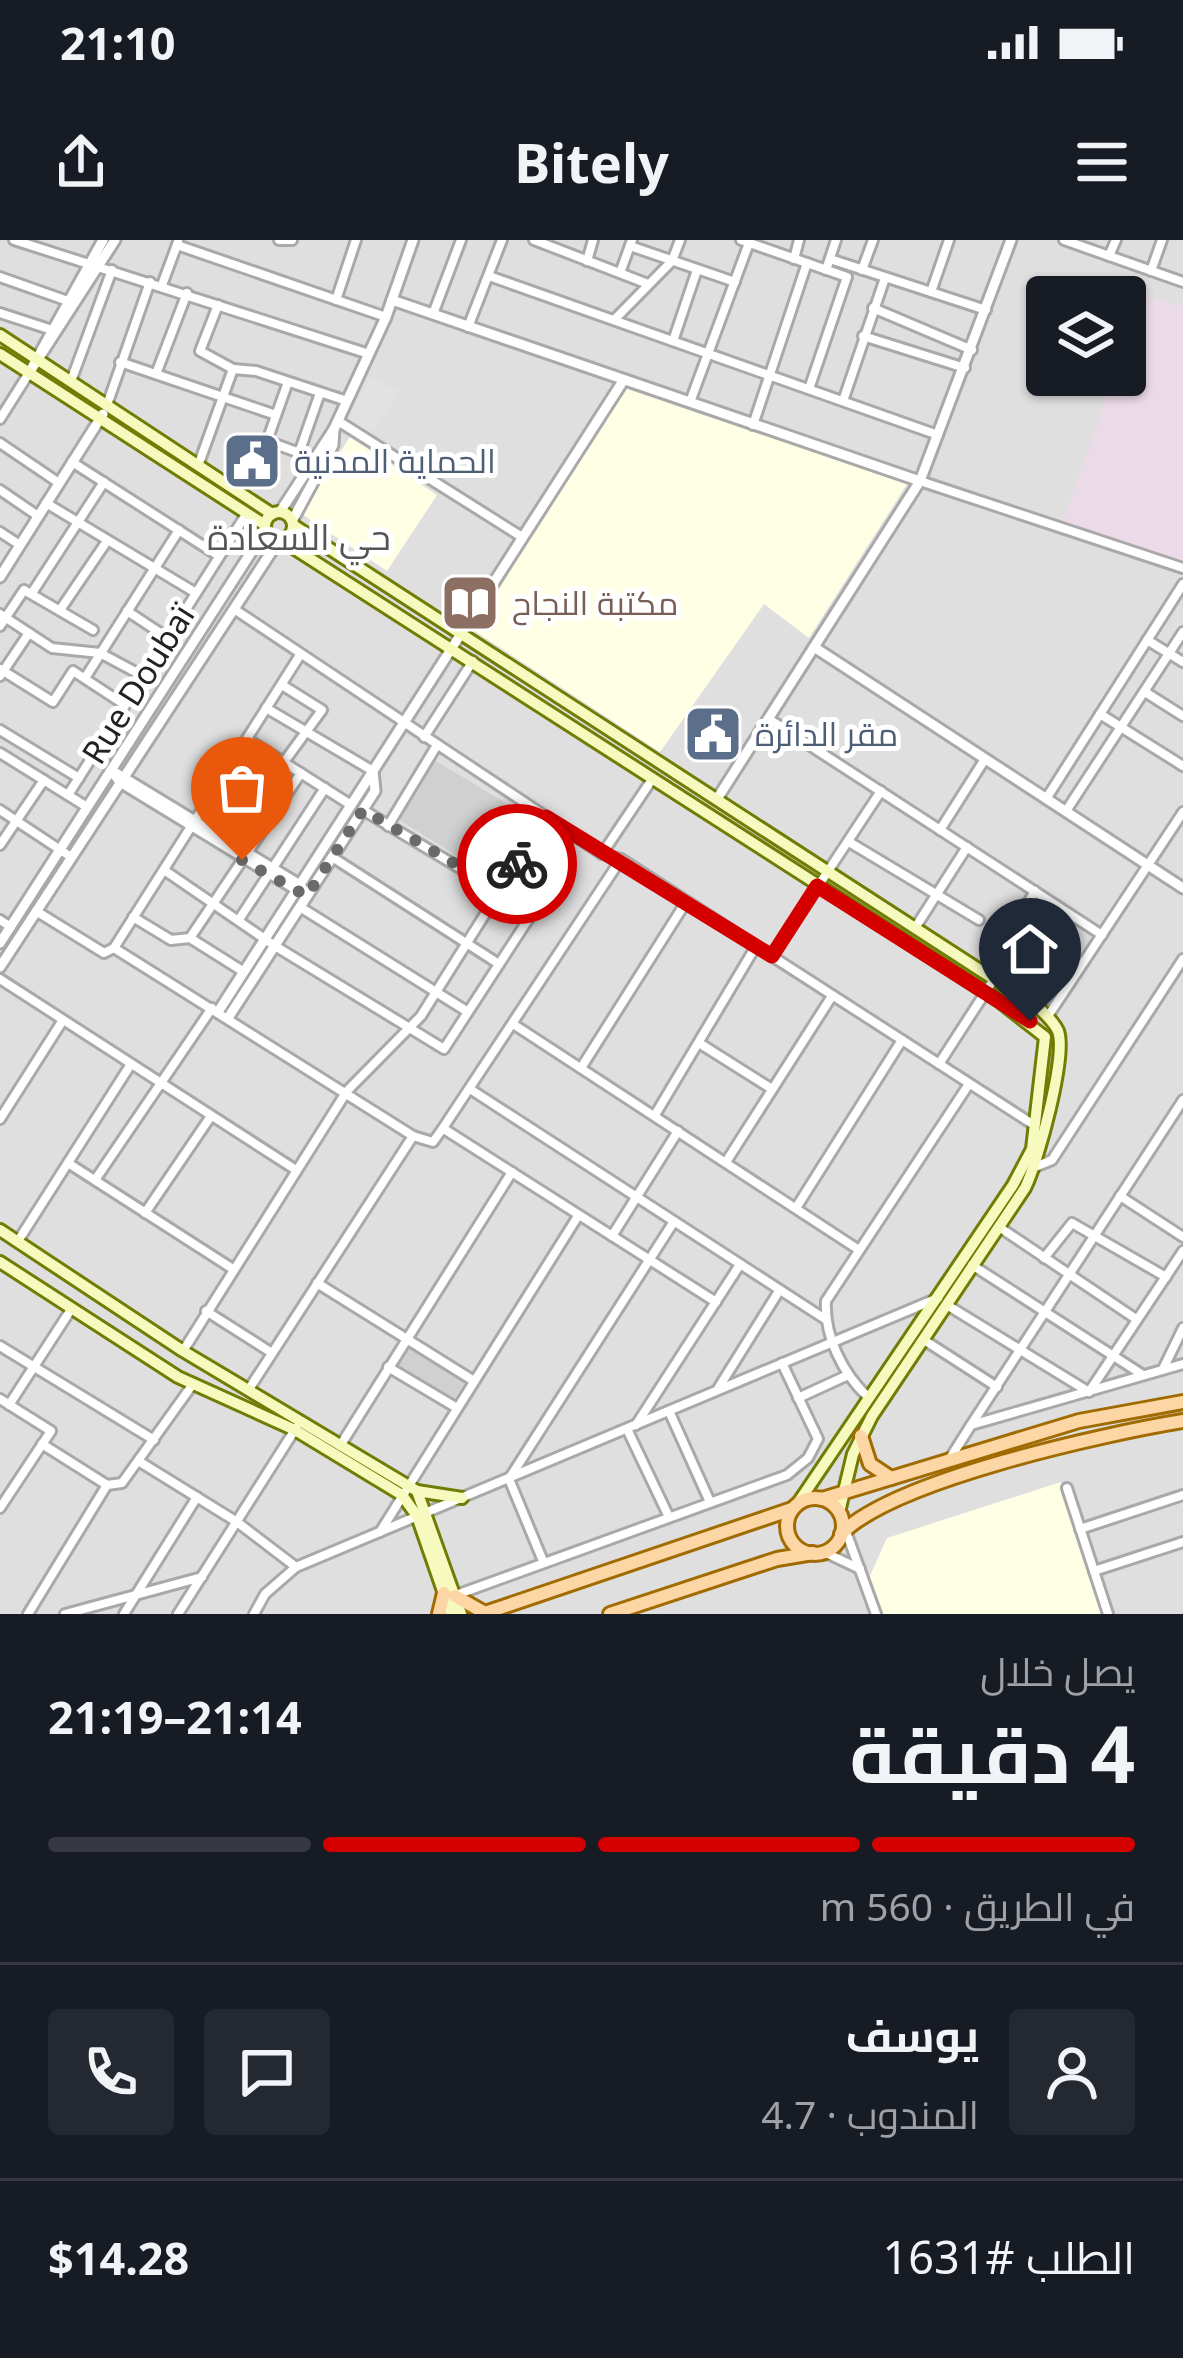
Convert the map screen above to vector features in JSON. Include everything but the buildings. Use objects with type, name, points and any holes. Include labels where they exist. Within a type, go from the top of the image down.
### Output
[{"type":"main road","points":[[0,335],[247,513],[293,523],[1048,1016],[1061,1046],[1035,1167],[861,1436],[842,1493],[842,1522]]},
{"type":"main road","points":[[0,354],[198,466],[271,520],[280,540],[474,660],[986,993],[1045,1037],[1032,1149],[1013,1185],[795,1507],[787,1526],[792,1541],[818,1553]]},
{"type":"main road","points":[[280,540],[293,523]]},
{"type":"main road","points":[[0,1230],[249,1389],[297,1426],[409,1491],[462,1498]]},
{"type":"main road","points":[[0,1262],[173,1373],[340,1446],[409,1491],[461,1614]]},
{"type":"main road","points":[[173,1373],[183,1351]]},
{"type":"main road","points":[[194,1384],[205,1364]]},
{"type":"main road","points":[[450,1594],[484,1614],[795,1507],[1079,1421],[1183,1402]]},
{"type":"main road","points":[[610,1614],[776,1559],[818,1553],[842,1522],[874,1508],[1056,1447],[1183,1420]]},
{"type":"main road","points":[[861,1436],[870,1464],[892,1478]]},
{"type":"main road","points":[[822,1499],[842,1522]]},
{"type":"main road","points":[[439,1614],[450,1594]]},
{"type":"main road","points":[[450,1594],[451,1614]]},
{"type":"street","points":[[14,240],[369,354]]},
{"type":"street","points":[[0,418],[103,240]]},
{"type":"street","points":[[37,359],[65,299],[115,240]]},
{"type":"street","points":[[279,240],[292,240]]},
{"type":"street","points":[[336,300],[356,240]]},
{"type":"street","points":[[0,943],[336,425],[386,317],[413,240]]},
{"type":"street","points":[[434,314],[461,240]]},
{"type":"street","points":[[468,327],[502,240]]},
{"type":"street","points":[[587,261],[592,240]]},
{"type":"street","points":[[614,320],[672,261],[680,240]]},
{"type":"street","points":[[794,259],[799,240]]},
{"type":"street","points":[[826,270],[836,240]]},
{"type":"street","points":[[862,270],[873,240]]},
{"type":"street","points":[[931,292],[949,240]]},
{"type":"street","points":[[717,799],[920,481],[974,350],[1011,240]]},
{"type":"street","points":[[1067,240],[1183,282]]},
{"type":"street","points":[[1109,256],[1116,240]]},
{"type":"street","points":[[1151,271],[1162,240]]},
{"type":"street","points":[[538,241],[648,284]]},
{"type":"street","points":[[162,285],[178,242],[386,317]]},
{"type":"street","points":[[690,404],[751,242],[847,277],[809,389]]},
{"type":"street","points":[[620,273],[631,243],[735,282]]},
{"type":"street","points":[[830,259],[986,310]]},
{"type":"street","points":[[753,425],[807,263]]},
{"type":"street","points":[[71,382],[112,270]]},
{"type":"street","points":[[673,341],[697,270]]},
{"type":"street","points":[[489,275],[939,435]]},
{"type":"street","points":[[843,401],[885,277]]},
{"type":"street","points":[[0,278],[65,299]]},
{"type":"street","points":[[1,573],[103,412],[150,282]]},
{"type":"street","points":[[156,374],[187,293]]},
{"type":"street","points":[[392,300],[1183,568]]},
{"type":"street","points":[[218,304],[200,351],[233,369],[347,401]]},
{"type":"street","points":[[873,308],[974,350]]},
{"type":"street","points":[[0,313],[50,329]]},
{"type":"street","points":[[863,335],[966,368]]},
{"type":"street","points":[[120,362],[276,415]]},
{"type":"street","points":[[198,466],[233,369]]},
{"type":"street","points":[[95,1180],[161,1084],[270,942],[401,722],[623,381]]},
{"type":"street","points":[[288,382],[267,441],[314,458]]},
{"type":"street","points":[[299,453],[320,393]]},
{"type":"street","points":[[0,397],[10,403]]},
{"type":"street","points":[[336,425],[522,537]]},
{"type":"street","points":[[293,523],[333,445],[336,425]]},
{"type":"street","points":[[0,443],[58,484]]},
{"type":"street","points":[[72,462],[219,556]]},
{"type":"street","points":[[32,593],[104,482]]},
{"type":"street","points":[[0,490],[38,516]]},
{"type":"street","points":[[46,503],[196,593]]},
{"type":"street","name":"Rue Doubaï","points":[[68,795],[247,513]]},
{"type":"street","points":[[85,678],[179,530]]},
{"type":"street","points":[[0,532],[20,545]]},
{"type":"street","points":[[0,967],[280,540]]},
{"type":"street","points":[[60,610],[107,541]]},
{"type":"street","points":[[1046,799],[1183,584]]},
{"type":"street","points":[[93,630],[24,590],[2,619],[52,648],[100,653],[143,676]]},
{"type":"street","points":[[234,609],[602,854],[621,860],[1035,1126]]},
{"type":"street","points":[[127,611],[168,638]]},
{"type":"street","points":[[1066,812],[1183,632]]},
{"type":"street","points":[[29,633],[1,672],[53,702],[73,671],[125,705]]},
{"type":"street","points":[[1148,640],[1183,662]]},
{"type":"street","points":[[814,647],[1183,888]]},
{"type":"street","points":[[36,911],[104,953],[114,948],[300,655]]},
{"type":"street","points":[[424,736],[474,660]]},
{"type":"street","points":[[281,685],[322,710],[284,762]]},
{"type":"street","points":[[1145,692],[1183,716]]},
{"type":"street","points":[[266,708],[373,772]]},
{"type":"street","points":[[1100,715],[1183,766]]},
{"type":"street","points":[[769,719],[1102,935]]},
{"type":"street","points":[[0,730],[79,778]]},
{"type":"street","points":[[247,739],[351,805]]},
{"type":"street","points":[[388,826],[437,745]]},
{"type":"street","points":[[0,753],[87,807]]},
{"type":"street","points":[[940,830],[986,759]]},
{"type":"street","points":[[231,763],[285,796]]},
{"type":"street","points":[[111,770],[300,891]]},
{"type":"street","points":[[219,1012],[244,972],[300,907],[300,891],[332,857],[363,810],[375,791],[373,772]]},
{"type":"street","points":[[190,938],[301,773]]},
{"type":"street","points":[[218,833],[254,777]]},
{"type":"street","points":[[602,854],[652,778]]},
{"type":"street","points":[[0,845],[44,780]]},
{"type":"street","points":[[240,918],[325,788]]},
{"type":"street","points":[[772,956],[881,791]]},
{"type":"street","points":[[0,810],[71,857]]},
{"type":"street","points":[[164,870],[444,1049],[532,912],[363,810]]},
{"type":"street","points":[[1048,1016],[1183,812]]},
{"type":"street","points":[[183,1351],[347,1090],[436,992],[546,817]]},
{"type":"street","points":[[193,824],[218,833],[244,856]]},
{"type":"street","points":[[848,842],[979,920]]},
{"type":"street","points":[[915,928],[967,847]]},
{"type":"street","points":[[332,857],[499,964]]},
{"type":"street","points":[[114,948],[347,1090],[413,1136],[433,1142],[621,860]]},
{"type":"street","points":[[939,1064],[986,993],[990,976],[1035,891]]},
{"type":"street","points":[[581,1067],[686,902]]},
{"type":"street","points":[[300,907],[468,1012]]},
{"type":"street","points":[[133,917],[171,940],[190,938],[244,972]]},
{"type":"street","points":[[0,920],[11,927]]},
{"type":"street","points":[[654,1115],[756,946]]},
{"type":"street","points":[[1035,1167],[1052,1160],[1183,958]]},
{"type":"street","points":[[0,979],[296,1170]]},
{"type":"street","points":[[726,1162],[832,996]]},
{"type":"street","points":[[0,1119],[63,1020]]},
{"type":"street","points":[[514,1024],[859,1250]]},
{"type":"street","points":[[796,1208],[902,1040]]},
{"type":"street","points":[[699,1042],[772,1089]]},
{"type":"street","points":[[18,1241],[131,1064]]},
{"type":"street","points":[[868,1397],[848,1375],[833,1341],[825,1319],[826,1301],[969,1084]]},
{"type":"street","points":[[470,1089],[825,1319]]},
{"type":"street","points":[[949,1461],[1183,1100]]},
{"type":"street","points":[[145,1213],[211,1116]]},
{"type":"street","points":[[443,1128],[716,1302]]},
{"type":"street","points":[[612,1236],[678,1131]]},
{"type":"street","points":[[249,1389],[413,1136]]},
{"type":"street","points":[[68,1162],[233,1269]]},
{"type":"street","points":[[340,1446],[512,1172]]},
{"type":"street","points":[[1120,1196],[1183,1237]]},
{"type":"street","points":[[380,1533],[578,1216]]},
{"type":"street","points":[[509,1478],[673,1223]]},
{"type":"street","points":[[1045,1258],[1069,1223],[1166,1277]]},
{"type":"street","points":[[999,1227],[1136,1319]]},
{"type":"street","points":[[1089,1392],[1183,1251]]},
{"type":"street","points":[[972,1265],[1144,1376]]},
{"type":"street","points":[[631,1427],[739,1266]]},
{"type":"street","points":[[317,1283],[474,1381]]},
{"type":"street","points":[[717,1390],[778,1292]]},
{"type":"street","points":[[254,1614],[265,1594],[296,1568],[932,1299],[950,1301],[1089,1392]]},
{"type":"street","points":[[0,1508],[51,1431],[5,1402],[73,1308]]},
{"type":"street","points":[[206,1311],[272,1352]]},
{"type":"street","points":[[1162,1371],[1183,1328]]},
{"type":"street","points":[[924,1340],[997,1387]]},
{"type":"street","points":[[0,1346],[154,1440]]},
{"type":"street","points":[[450,1594],[787,1475],[808,1458],[818,1439],[782,1363]]},
{"type":"street","points":[[971,1425],[1183,1364]]},
{"type":"street","points":[[388,1367],[457,1408]]},
{"type":"street","points":[[798,1398],[848,1375]]},
{"type":"street","points":[[42,1444],[107,1485],[122,1483],[194,1384]]},
{"type":"street","points":[[669,1411],[710,1502]]},
{"type":"street","points":[[178,1614],[297,1426]]},
{"type":"street","points":[[631,1427],[669,1517]]},
{"type":"street","points":[[140,1462],[237,1522],[296,1568]]},
{"type":"street","points":[[509,1478],[544,1562]]},
{"type":"street","points":[[28,1614],[107,1485]]},
{"type":"street","points":[[1066,1488],[1108,1614]]},
{"type":"street","points":[[1080,1529],[1183,1495]]},
{"type":"street","points":[[124,1614],[197,1498]]},
{"type":"street","points":[[842,1522],[876,1614]]},
{"type":"street","points":[[1094,1571],[1183,1542]]},
{"type":"street","points":[[818,1553],[862,1571]]},
{"type":"street","points":[[65,1614],[202,1576]]},
{"type":"shaded area","points":[[0,240],[1183,240],[1183,1614],[0,1614]]},
{"type":"shaded area","points":[[1146,297],[1183,306],[1183,562],[1063,522],[1107,396],[1146,396]]},
{"type":"shaded area","points":[[372,376],[399,392],[372,433],[348,419]]},
{"type":"shaded area","points":[[627,389],[907,484],[809,638],[764,604],[660,752],[470,628]]},
{"type":"shaded area","points":[[350,437],[437,495],[387,571],[300,513]]},
{"type":"shaded area","points":[[436,761],[530,818],[492,878],[398,819]]},
{"type":"shaded area","points":[[412,1344],[466,1380],[453,1401],[398,1365]]},
{"type":"shaded area","points":[[1061,1482],[1103,1614],[881,1614],[869,1578],[887,1538]]},
{"type":"way so far","points":[[242,860],[307,896],[363,810],[500,890],[517,864]]},
{"type":"place","name":"الحماية المدنية","points":[[252,461]]},
{"type":"place","name":"مكتبة النجاح","points":[[470,603]]},
{"type":"place","name":"مقر الدائرة","points":[[713,734]]},
{"type":"district","name":"حي السعادة","points":[[299,537]]},
{"type":"route","points":[[517,864],[546,817],[772,956],[817,886],[1030,1021]]}]
